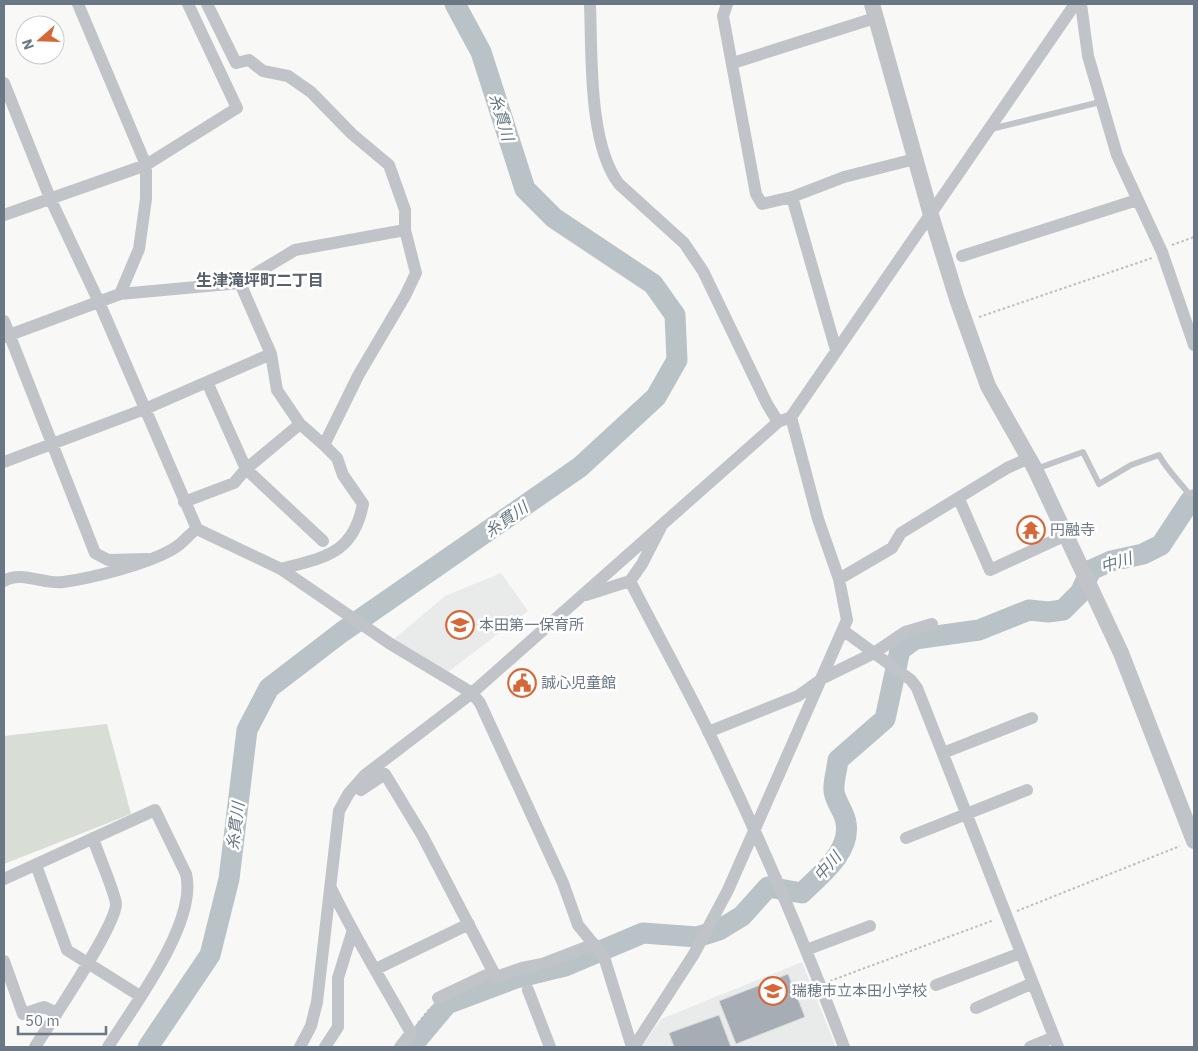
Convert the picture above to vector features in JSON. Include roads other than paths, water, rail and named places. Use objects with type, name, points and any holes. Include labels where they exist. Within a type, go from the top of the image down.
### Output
[{"type":"street","points":[[78,4],[146,165],[146,199],[139,249],[120,294]]},
{"type":"street","points":[[4,215],[146,165],[237,108],[188,4]]},
{"type":"street","points":[[208,4],[236,63]]},
{"type":"street","points":[[590,4],[593,81],[598,130],[610,172],[619,184],[684,243],[703,271],[767,404],[785,420],[839,579],[847,620],[844,631],[728,890],[694,954],[630,1046]]},
{"type":"street","points":[[727,4],[724,16],[756,194],[762,204],[792,197],[844,177],[915,159]]},
{"type":"street","points":[[300,1047],[311,1026],[317,1002],[339,811],[349,792],[364,775],[422,734],[472,693],[664,521],[785,420],[931,215],[1075,4]]},
{"type":"street","points":[[1081,4],[1088,56],[1117,155],[1162,251],[1194,345]]},
{"type":"street","points":[[733,64],[873,11],[931,215],[965,322],[988,386],[1032,463],[1121,653],[1194,841]]},
{"type":"street","points":[[201,33],[236,63]]},
{"type":"street","points":[[236,63],[250,60],[263,71],[288,76],[311,92],[352,134],[389,165],[405,210],[405,230],[416,273],[405,296],[359,374],[324,445]]},
{"type":"street","points":[[4,83],[50,198],[99,302],[196,529],[280,569],[389,643],[472,693],[480,703],[562,883],[578,925],[604,956],[630,1046]]},
{"type":"street","points":[[792,197],[836,350]]},
{"type":"street","points":[[962,256],[1137,200]]},
{"type":"street","points":[[7,336],[120,294],[240,283],[295,250],[405,230]]},
{"type":"street","points":[[240,283],[271,354],[277,390],[300,424],[337,458],[343,475],[363,504],[354,533],[338,550],[280,569]]},
{"type":"street","points":[[4,321],[7,336],[95,553],[108,560],[148,559]]},
{"type":"street","points":[[4,462],[145,409],[271,354]]},
{"type":"street","points":[[207,382],[246,469],[323,542]]},
{"type":"street","points":[[184,502],[234,483],[246,469],[300,424]]},
{"type":"street","points":[[839,579],[892,548],[901,533],[1007,468],[1032,463]]},
{"type":"street","points":[[959,499],[990,570],[1066,535]]},
{"type":"street","points":[[581,596],[630,581],[653,544],[664,521]]},
{"type":"street","points":[[4,581],[19,576],[44,582],[62,583],[92,577],[148,559],[177,547],[196,529]]},
{"type":"street","points":[[630,581],[708,732],[755,832],[806,950],[844,1047]]},
{"type":"street","points":[[708,732],[753,712],[798,696],[823,678],[874,653],[905,632],[932,624]]},
{"type":"street","points":[[844,631],[911,680],[917,688],[1056,1042],[1030,1047]]},
{"type":"street","points":[[943,753],[1032,718]]},
{"type":"street","points":[[356,785],[361,790],[385,774],[422,835],[496,977],[522,968],[542,964],[594,944]]},
{"type":"street","points":[[906,838],[1027,790]]},
{"type":"street","points":[[4,879],[155,810],[186,874],[188,883],[187,899],[169,951],[108,1047]]},
{"type":"street","points":[[35,1047],[88,963],[113,916],[116,903],[93,838]]},
{"type":"street","points":[[36,865],[67,950],[140,996]]},
{"type":"street","points":[[331,888],[352,933],[376,969],[411,1033],[400,1047]]},
{"type":"street","points":[[376,969],[469,924]]},
{"type":"street","points":[[806,950],[870,926]]},
{"type":"street","points":[[324,1047],[338,1027],[338,978],[352,933]]},
{"type":"street","points":[[936,985],[1021,953]]},
{"type":"street","points":[[4,961],[23,1014],[44,1007],[57,1013]]},
{"type":"street","points":[[438,998],[493,972]]},
{"type":"street","points":[[976,1008],[1033,984]]},
{"type":"street","points":[[528,990],[550,1047]]},
{"type":"lane","points":[[988,130],[1100,102]]},
{"type":"lane","points":[[1032,463],[1084,452],[1099,484],[1131,466],[1159,455],[1165,466],[1174,474],[1189,494],[1194,492]]},
{"type":"waterway","name":"糸貫川","points":[[148,1047],[210,955],[229,879],[247,730],[269,688],[342,632],[580,467],[656,397],[677,360],[675,315],[653,284],[554,218],[525,189],[481,52],[455,4]]},
{"type":"waterway","name":"中川","points":[[411,1047],[447,1004],[516,978],[565,966],[643,933],[697,937],[719,930],[742,916],[768,887],[802,893],[833,862],[844,844],[846,823],[834,791],[838,760],[885,719],[900,650],[915,639],[979,630],[1029,610],[1048,612],[1063,610],[1080,593],[1091,570],[1111,561],[1143,554],[1161,545],[1190,501],[1194,500]]},
{"type":"place","name":"円融寺","points":[[1031,530]]},
{"type":"place","name":"本田第一保育所","points":[[460,625]]},
{"type":"place","name":"誠心児童館","points":[[522,683]]},
{"type":"place","name":"瑞穂市立本田小学校","points":[[773,991]]},
{"type":"district","name":"生津滝坪町二丁目","points":[[260,280]]}]
